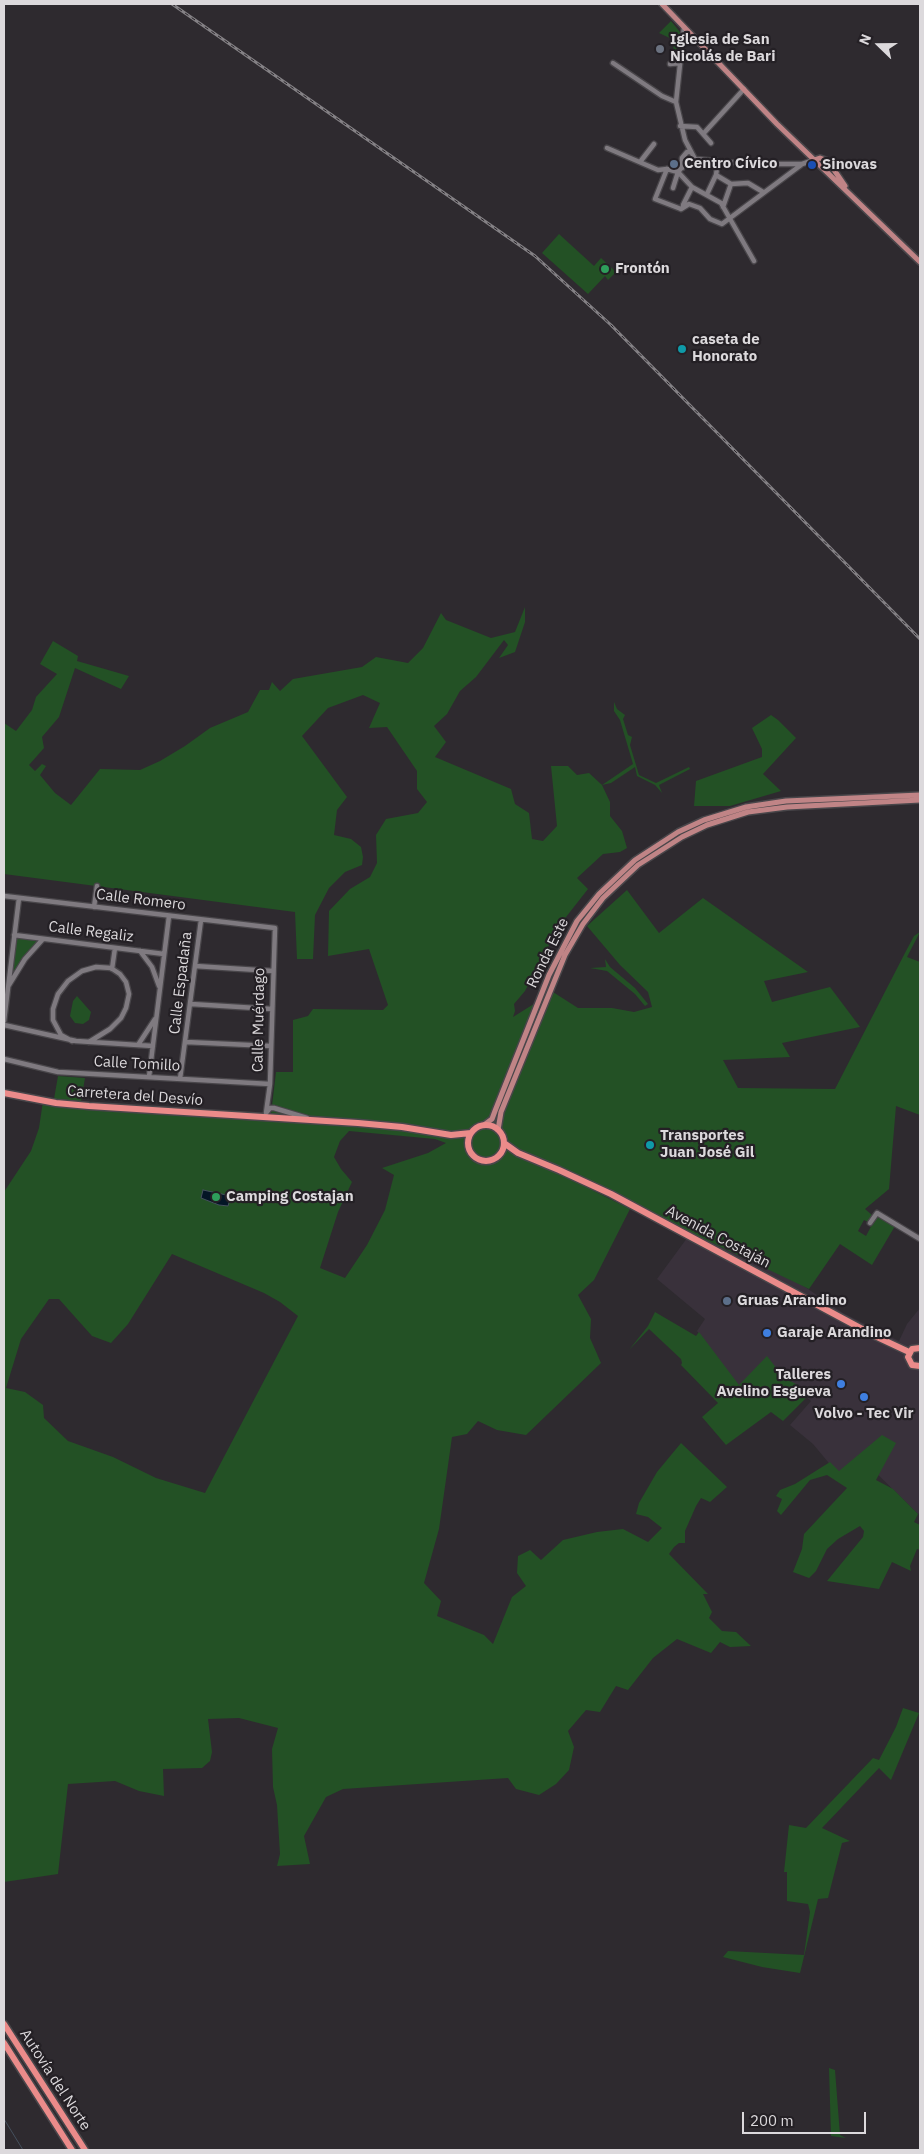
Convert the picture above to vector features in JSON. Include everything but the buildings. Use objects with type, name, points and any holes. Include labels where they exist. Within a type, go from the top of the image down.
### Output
[{"type":"highway","name":"Carretera del Desvío","points":[[4,1093],[66,1104],[266,1115],[402,1126],[451,1135],[471,1133]]},
{"type":"highway","points":[[484,1125],[498,1130],[504,1143],[518,1154],[499,1156],[490,1161],[480,1161],[472,1155],[468,1146],[471,1133],[476,1128],[484,1125]]},
{"type":"highway","name":"Carretera del Desvío","points":[[451,1135],[468,1146]]},
{"type":"highway","points":[[499,1156],[504,1143]]},
{"type":"highway","name":"Avenida Costaján","points":[[518,1154],[575,1177],[909,1352]]},
{"type":"highway","points":[[920,1348],[914,1348],[909,1352],[908,1357],[910,1363],[914,1366],[920,1366]]},
{"type":"highway","name":"Autovía del Norte","points":[[4,2024],[85,2150]]},
{"type":"highway","name":"Autovía del Norte","points":[[4,2043],[72,2150]]},
{"type":"main road","points":[[662,4],[744,90],[920,262]]},
{"type":"main road","name":"Ronda Este","points":[[484,1125],[492,1118],[496,1111],[549,975],[577,921],[599,894],[634,860],[678,832],[704,820],[746,807],[786,801],[920,795]]},
{"type":"main road","name":"Ronda Este","points":[[498,1130],[501,1112],[565,955],[583,924],[603,898],[638,865],[682,837],[707,825],[748,812],[787,807],[920,800]]},
{"type":"street","points":[[684,26],[676,102],[680,126],[689,150],[696,160]]},
{"type":"street","points":[[613,63],[662,96],[676,102]]},
{"type":"street","points":[[670,64],[680,63]]},
{"type":"street","points":[[704,133],[744,90]]},
{"type":"street","points":[[680,126],[695,126],[704,133],[711,143]]},
{"type":"street","points":[[640,162],[654,144]]},
{"type":"street","points":[[607,148],[658,170],[667,169],[678,173],[692,187],[718,200],[730,217],[754,262]]},
{"type":"street","points":[[672,188],[682,158],[689,150]]},
{"type":"street","points":[[678,173],[687,162],[696,160],[802,164]]},
{"type":"street","points":[[681,209],[689,204],[700,208],[710,219],[722,224],[802,164],[814,160]]},
{"type":"street","points":[[707,194],[716,175],[718,162]]},
{"type":"street","points":[[667,169],[655,199],[681,209]]},
{"type":"street","points":[[716,175],[731,184],[748,183],[763,192]]},
{"type":"street","points":[[724,207],[731,184]]},
{"type":"street","points":[[681,209],[692,187]]},
{"type":"street","points":[[94,907],[97,886]]},
{"type":"street","name":"Calle Romero","points":[[4,896],[275,928]]},
{"type":"street","points":[[4,1021],[19,898]]},
{"type":"street","points":[[149,1077],[169,916]]},
{"type":"street","name":"Calle Espadaña","points":[[180,1079],[202,920]]},
{"type":"street","name":"Calle Muérdago","points":[[266,1115],[270,1084],[275,928]]},
{"type":"street","name":"Calle Regaliz","points":[[14,935],[164,954]]},
{"type":"street","points":[[8,988],[25,959],[43,939]]},
{"type":"street","points":[[112,969],[115,948]]},
{"type":"street","points":[[140,951],[152,968],[160,992]]},
{"type":"street","points":[[195,966],[273,971]]},
{"type":"street","points":[[72,1041],[61,1035],[54,1020],[53,1009],[58,994],[68,981],[82,971],[96,967],[112,969],[120,974],[126,982],[129,994],[126,1008],[121,1018],[110,1029],[89,1042]]},
{"type":"street","points":[[190,1004],[272,1009]]},
{"type":"street","points":[[138,1045],[157,1013]]},
{"type":"street","points":[[4,1025],[72,1041],[153,1046]]},
{"type":"street","points":[[186,1042],[270,1046]]},
{"type":"street","name":"Calle Tomillo","points":[[4,1059],[58,1072],[270,1084]]},
{"type":"street","name":"Carretera del Desvío","points":[[266,1115],[270,1108],[274,1108],[286,1110],[310,1120]]},
{"type":"street","points":[[870,1223],[876,1213],[920,1239]]},
{"type":"shaded area","points":[[693,1230],[763,1258],[843,1313],[899,1341],[907,1324],[920,1308],[920,1513],[918,1514],[860,1457],[838,1474],[813,1444],[790,1425],[811,1401],[766,1363],[741,1389],[697,1331],[705,1319],[657,1279]]},
{"type":"green space","points":[[671,21],[680,32],[677,61],[672,62],[673,54],[675,54],[673,51],[674,40],[659,33]]},
{"type":"green space","points":[[559,234],[594,266],[601,258],[616,272],[608,280],[605,276],[588,294],[542,253]]},
{"type":"green space","points":[[525,607],[525,622],[515,652],[499,658],[508,645],[504,640],[476,677],[460,691],[447,714],[434,726],[446,742],[435,757],[511,789],[515,804],[529,813],[532,839],[543,841],[557,826],[551,766],[568,766],[577,775],[589,773],[602,785],[610,802],[610,816],[622,831],[627,848],[620,852],[603,854],[577,878],[588,889],[559,926],[525,991],[514,1004],[515,1011],[513,1017],[553,992],[578,1008],[612,1008],[634,1012],[652,1007],[648,992],[620,965],[587,926],[627,890],[659,933],[703,898],[808,972],[764,981],[772,1002],[830,987],[860,1027],[782,1043],[790,1057],[723,1060],[738,1088],[835,1089],[914,936],[920,932],[907,957],[920,962],[920,1115],[896,1106],[889,1189],[865,1209],[872,1215],[868,1222],[864,1220],[858,1231],[866,1236],[878,1216],[895,1226],[872,1265],[840,1244],[809,1289],[570,1175],[594,1191],[630,1209],[594,1280],[578,1295],[591,1319],[590,1338],[601,1363],[526,1435],[497,1430],[478,1421],[467,1434],[452,1437],[439,1529],[424,1583],[441,1601],[437,1616],[484,1635],[493,1644],[512,1597],[526,1586],[517,1573],[518,1556],[530,1550],[541,1560],[563,1540],[597,1532],[623,1529],[648,1542],[662,1528],[648,1517],[636,1514],[639,1503],[657,1472],[681,1443],[727,1487],[710,1502],[701,1498],[685,1531],[685,1543],[679,1543],[669,1554],[708,1594],[703,1594],[712,1612],[709,1618],[722,1631],[736,1632],[751,1646],[730,1647],[720,1642],[711,1653],[677,1639],[653,1658],[628,1690],[616,1686],[600,1712],[586,1710],[568,1731],[574,1747],[569,1770],[556,1784],[539,1795],[516,1789],[508,1778],[343,1789],[326,1797],[304,1836],[310,1864],[277,1866],[280,1854],[277,1805],[273,1787],[272,1749],[278,1728],[239,1718],[208,1719],[212,1752],[210,1761],[202,1768],[163,1769],[164,1796],[139,1791],[115,1781],[68,1784],[58,1874],[4,1882],[4,1192],[31,1151],[39,1128],[43,1101],[274,1119],[271,1114],[276,1072],[293,1072],[293,1020],[308,1016],[313,1009],[383,1010],[388,1005],[369,949],[328,956],[329,911],[350,889],[370,877],[377,863],[376,835],[386,819],[418,813],[427,802],[417,789],[417,771],[387,727],[369,728],[380,703],[363,695],[328,708],[302,736],[347,797],[337,810],[334,835],[351,839],[361,847],[363,857],[362,865],[345,872],[329,888],[315,915],[313,959],[297,959],[295,912],[4,874],[4,723],[16,731],[32,710],[36,697],[57,674],[40,664],[53,641],[78,656],[77,661],[129,676],[121,689],[75,668],[59,717],[42,737],[44,748],[29,765],[35,771],[42,764],[46,766],[40,775],[55,793],[71,805],[100,769],[140,770],[160,761],[210,728],[248,712],[260,690],[269,690],[272,682],[280,691],[293,679],[362,667],[376,657],[408,663],[423,648],[441,613],[446,620],[491,638],[515,632]],"holes":[[[349,1131],[435,1139],[446,1143],[428,1153],[382,1168],[394,1175],[385,1210],[367,1245],[345,1278],[320,1268],[338,1212],[352,1182],[334,1157],[340,1141]],[[172,1254],[264,1293],[280,1302],[298,1316],[205,1493],[156,1478],[113,1457],[68,1441],[44,1418],[43,1405],[25,1392],[6,1388],[21,1339],[49,1299],[59,1299],[92,1336],[111,1343],[128,1324]]]},
{"type":"green space","points":[[614,702],[617,709],[625,715],[623,719],[628,735],[632,737],[630,745],[639,775],[656,783],[689,767],[690,769],[659,785],[662,793],[655,785],[637,776],[635,767],[611,783],[602,785],[633,764],[620,720],[614,711]]},
{"type":"green space","points":[[771,715],[796,738],[763,774],[781,791],[730,806],[694,806],[696,781],[762,757],[762,749],[752,728]]},
{"type":"green space","points":[[16,937],[39,941],[13,974],[11,972]]},
{"type":"green space","points":[[605,959],[610,967],[635,988],[648,1004],[645,1006],[635,994],[607,971],[590,968],[606,967]]},
{"type":"green space","points":[[77,996],[91,1012],[89,1020],[83,1024],[75,1023],[70,1016],[73,1001]]},
{"type":"green space","points":[[58,1076],[85,1078],[81,1101],[54,1099]]},
{"type":"green space","points":[[655,1312],[696,1336],[699,1332],[739,1385],[767,1356],[784,1378],[798,1385],[797,1388],[810,1394],[783,1421],[771,1412],[726,1445],[702,1417],[718,1403],[681,1365],[681,1359],[649,1329],[629,1350],[648,1326]]},
{"type":"green space","points":[[882,1435],[896,1443],[876,1480],[893,1489],[918,1514],[914,1522],[920,1525],[920,1550],[917,1549],[910,1566],[911,1571],[892,1562],[879,1589],[827,1581],[863,1537],[864,1531],[860,1526],[838,1539],[827,1549],[816,1571],[809,1578],[793,1572],[802,1549],[804,1534],[847,1488],[827,1475],[810,1480],[781,1515],[777,1511],[782,1499],[776,1496],[780,1490],[795,1484],[830,1462],[839,1471]]},
{"type":"green space","points":[[903,1708],[919,1713],[891,1780],[879,1768],[822,1828],[850,1841],[842,1843],[828,1898],[818,1899],[800,1973],[762,1967],[723,1957],[728,1951],[804,1955],[810,1912],[808,1904],[787,1901],[787,1872],[784,1872],[789,1825],[806,1828],[873,1758],[879,1760],[896,1727]]},
{"type":"green space","points":[[829,2068],[835,2070],[840,2135],[846,2138],[831,2136]]},
{"type":"water","name":"Camping Costajan","points":[[203,1190],[231,1196],[228,1206],[219,1205],[201,1198]]},
{"type":"waterway","points":[[4,2119],[23,2150]]},
{"type":"railway","points":[[172,4],[535,256],[611,325],[920,639]]},
{"type":"place","name":"Iglesia de San Nicolás de Bari","points":[[660,49]]},
{"type":"place","name":"Centro Cívico","points":[[674,164]]},
{"type":"place","name":"Sinovas","points":[[812,165]]},
{"type":"place","name":"Frontón","points":[[605,269]]},
{"type":"place","name":"caseta de Honorato","points":[[682,349]]},
{"type":"place","name":"Transportes Juan José Gil","points":[[650,1145]]},
{"type":"place","name":"Camping Costajan","points":[[216,1197]]},
{"type":"place","name":"Gruas Arandino","points":[[727,1301]]},
{"type":"place","name":"Garaje Arandino","points":[[767,1333]]},
{"type":"place","name":"Talleres Avelino Esgueva","points":[[841,1384]]},
{"type":"place","name":"Volvo - Tec Vir","points":[[864,1397]]}]
